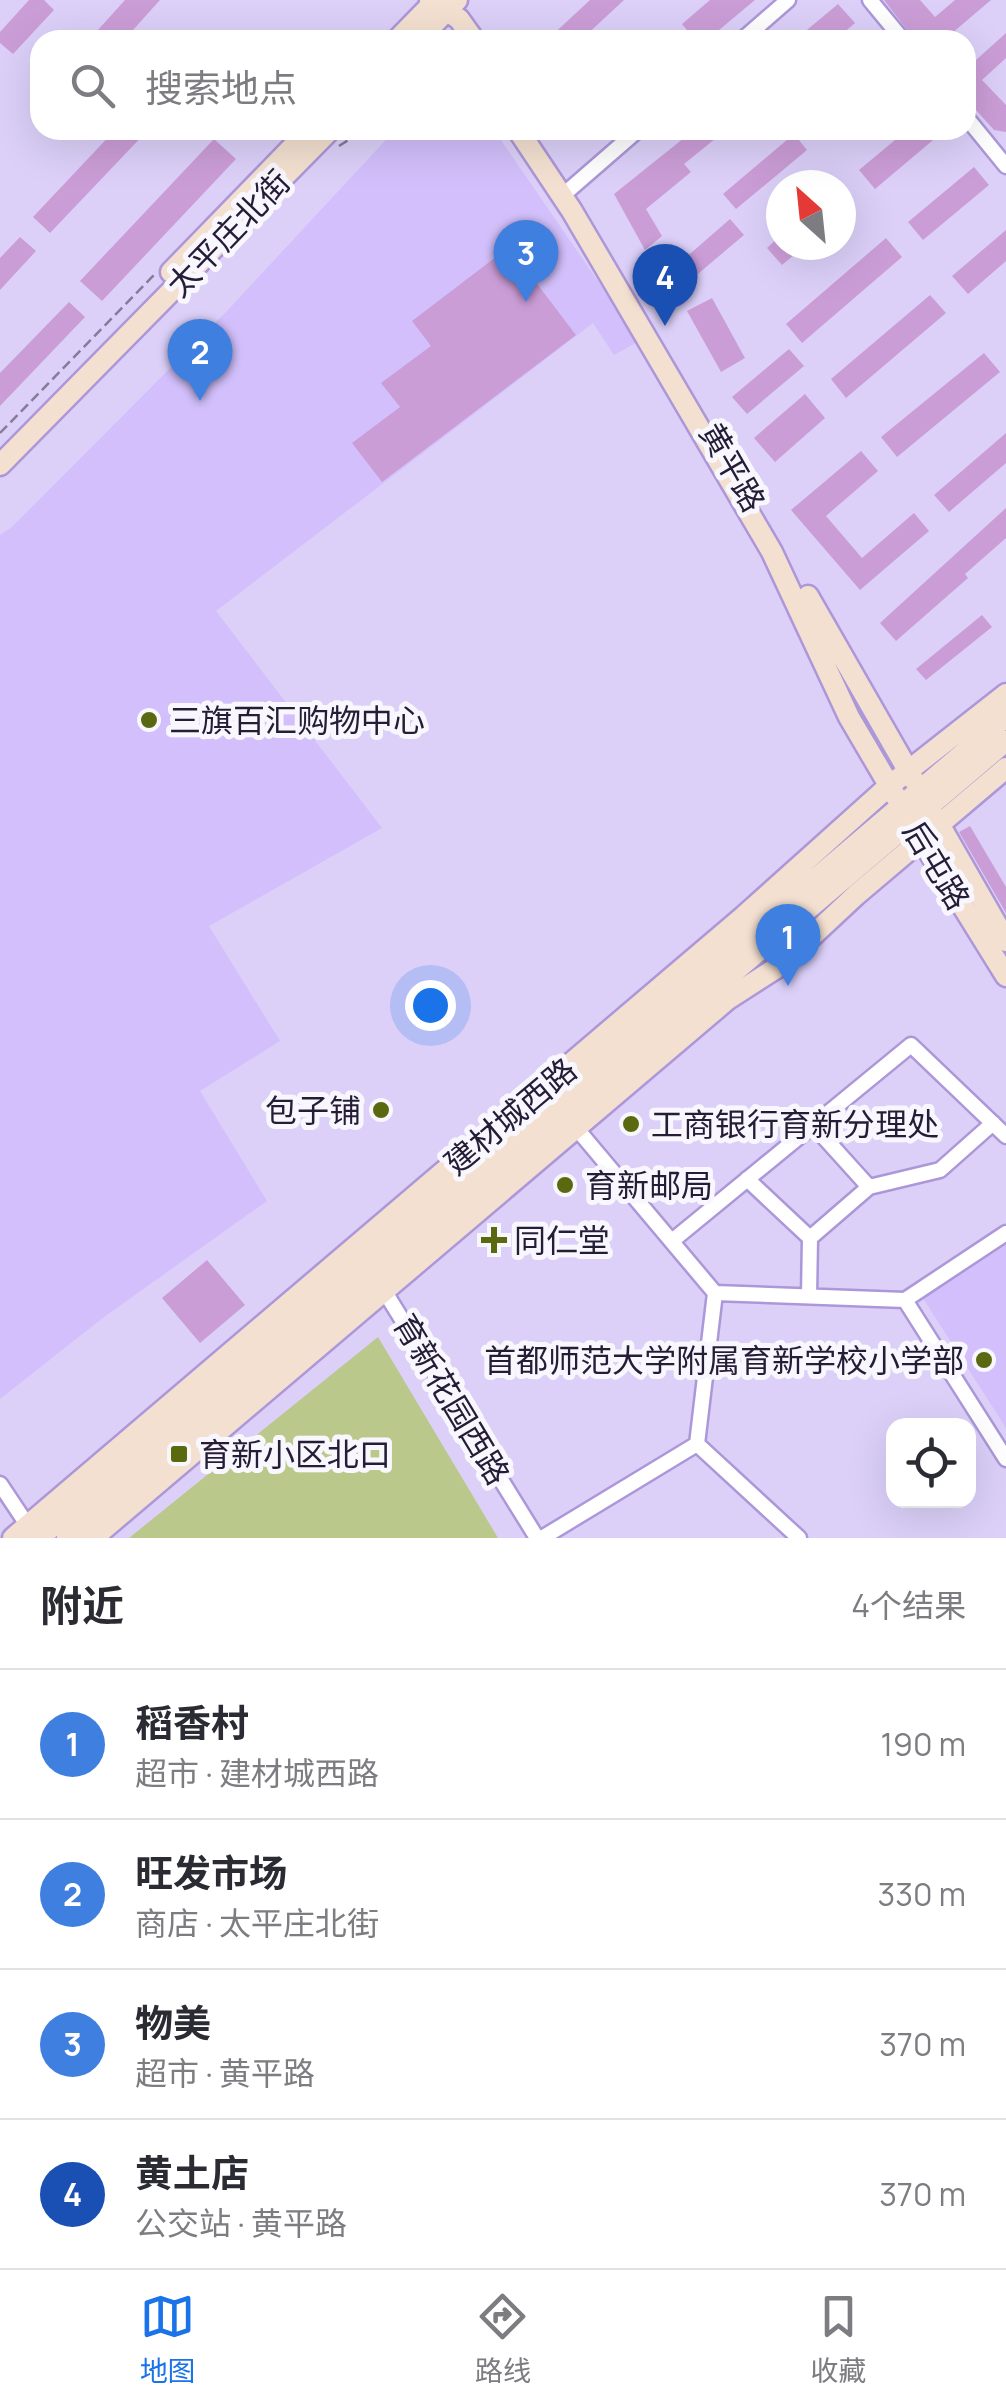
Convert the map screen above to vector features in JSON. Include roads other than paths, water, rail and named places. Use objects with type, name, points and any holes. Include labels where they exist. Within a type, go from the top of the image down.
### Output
[{"type":"main road","points":[[410,30],[441,5]]},
{"type":"main road","points":[[425,30],[441,5]]},
{"type":"main road","points":[[441,5],[452,30]]},
{"type":"main road","points":[[441,5],[459,18],[467,30]]},
{"type":"main road","name":"太平庄北街","points":[[0,446],[299,140]]},
{"type":"main road","name":"太平庄北街","points":[[0,465],[320,140]]},
{"type":"main road","name":"黄平路","points":[[526,140],[567,191],[929,806]]},
{"type":"main road","name":"黄平路","points":[[539,140],[782,569],[849,717],[911,822]]},
{"type":"main road","name":"建材城西路","points":[[29,1535],[744,916],[888,786],[1006,694]]},
{"type":"main road","name":"建材城西路","points":[[29,1535],[374,1277],[728,999],[781,966],[1006,717]]},
{"type":"main road","name":"建材城西路","points":[[67,1538],[1006,741]]},
{"type":"main road","name":"建材城西路","points":[[929,806],[1006,768]]},
{"type":"main road","name":"后屯路","points":[[929,806],[1006,941]]},
{"type":"main road","name":"后屯路","points":[[911,822],[1006,976]]},
{"type":"main road","name":"建材城西路","points":[[93,1538],[374,1277]]},
{"type":"street","points":[[754,30],[788,0]]},
{"type":"street","points":[[870,0],[894,30]]},
{"type":"street","points":[[976,129],[1006,166]]},
{"type":"street","points":[[567,191],[626,140]]},
{"type":"street","points":[[672,1241],[911,1045],[1006,1136]]},
{"type":"street","points":[[571,1122],[715,1292],[697,1444]]},
{"type":"street","points":[[810,1238],[869,1187],[940,1170],[993,1123]]},
{"type":"street","points":[[814,1124],[869,1187]]},
{"type":"street","points":[[747,1179],[810,1238],[809,1296]]},
{"type":"street","points":[[715,1292],[904,1300],[1006,1234]]},
{"type":"street","name":"育新花园西路","points":[[374,1277],[540,1538]]},
{"type":"street","points":[[904,1300],[1006,1459]]},
{"type":"street","points":[[540,1538],[697,1444]]},
{"type":"street","points":[[697,1444],[798,1538]]},
{"type":"street","points":[[0,1484],[29,1535]]},
{"type":"place","name":"物美","points":[[526,302]]},
{"type":"place","name":"黄土店","points":[[665,326]]},
{"type":"place","name":"旺发市场","points":[[200,401]]},
{"type":"place","name":"三旗百汇购物中心","points":[[149,720]]},
{"type":"place","name":"稻香村","points":[[788,986]]},
{"type":"place","name":"包子铺","points":[[381,1110]]},
{"type":"place","name":"工商银行育新分理处","points":[[631,1124]]},
{"type":"place","name":"育新邮局","points":[[565,1185]]},
{"type":"place","name":"同仁堂","points":[[494,1240]]},
{"type":"place","name":"首都师范大学附属育新学校小学部","points":[[984,1360]]},
{"type":"place","name":"育新小区北口","points":[[179,1454]]}]
